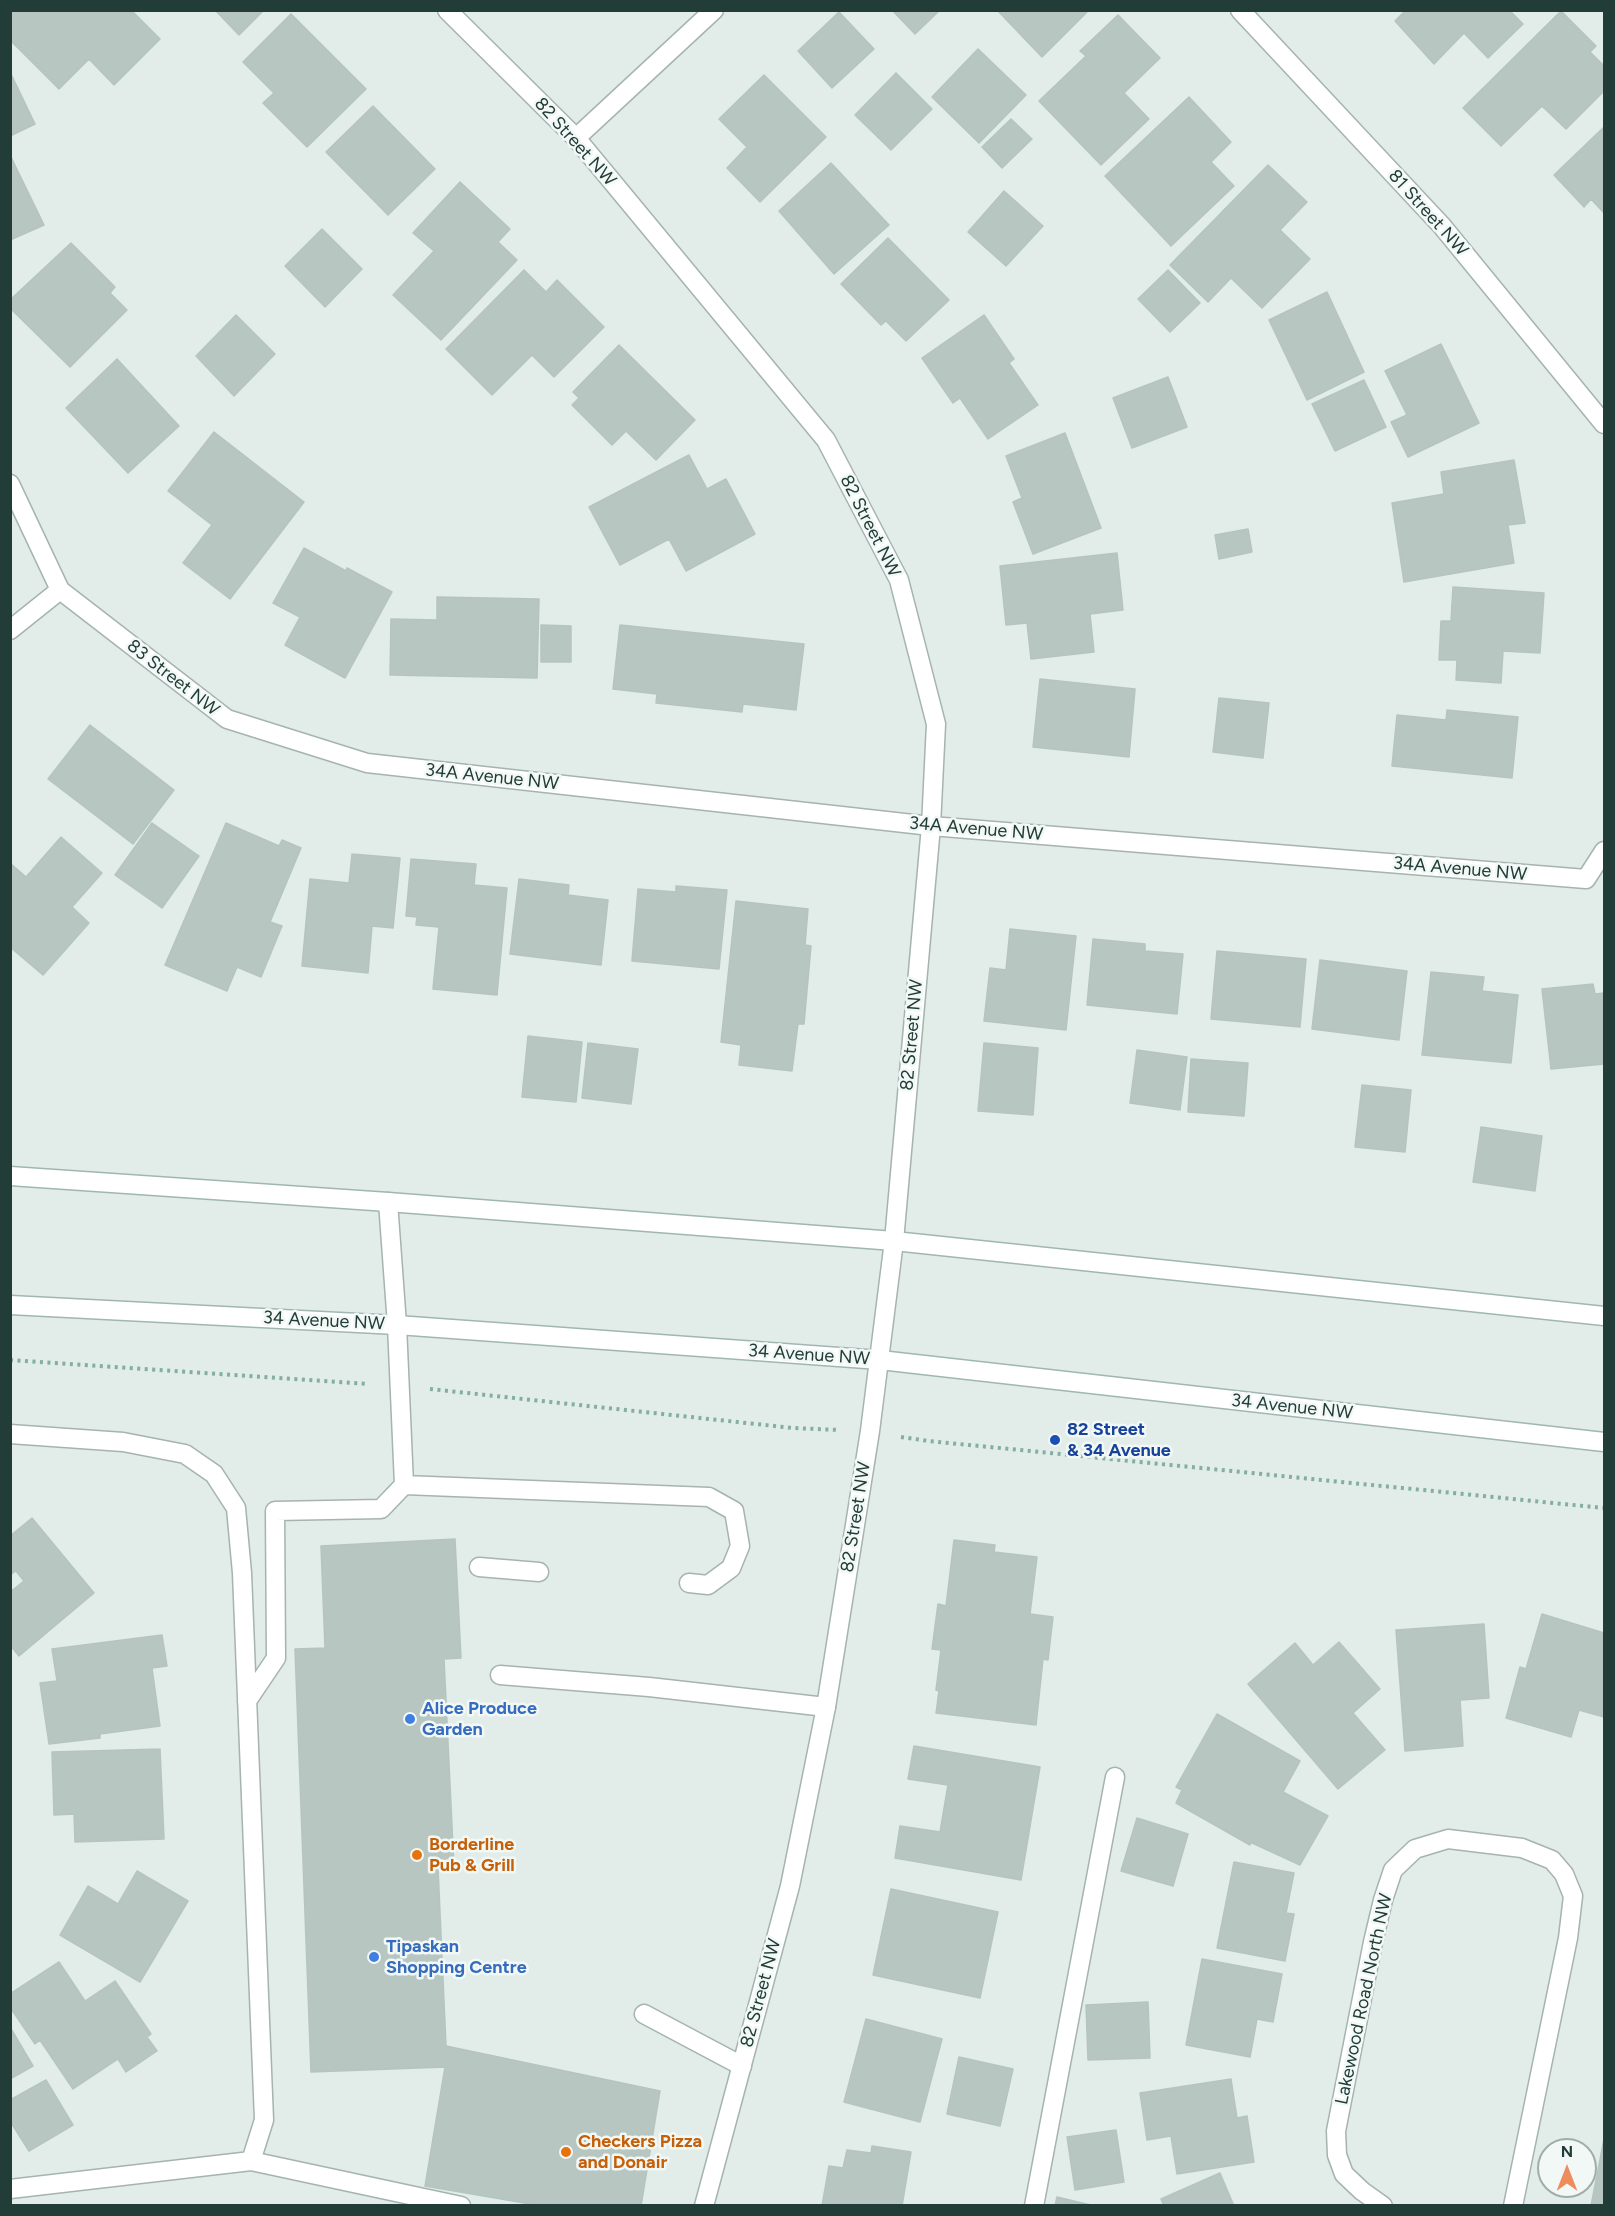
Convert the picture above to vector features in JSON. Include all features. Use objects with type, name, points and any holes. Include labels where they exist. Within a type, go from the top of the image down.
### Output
[{"type":"street","name":"82 Street NW","points":[[447,10],[576,138],[826,440],[899,580],[936,724],[931,826],[894,1241],[870,1431],[826,1707],[790,1886],[704,2205]]},
{"type":"street","points":[[576,138],[714,10]]},
{"type":"street","name":"81 Street NW","points":[[1240,10],[1442,226],[1605,424]]},
{"type":"street","name":"83 Street NW","points":[[10,484],[60,590],[226,719],[367,763]]},
{"type":"street","points":[[10,630],[60,590]]},
{"type":"street","name":"34A Avenue NW","points":[[367,763],[931,826],[1586,879],[1605,851]]},
{"type":"street","points":[[10,1176],[894,1241],[1605,1316]]},
{"type":"street","points":[[388,1202],[404,1485]]},
{"type":"street","name":"34 Avenue NW","points":[[10,1305],[396,1325],[880,1360],[1605,1442]]},
{"type":"street","points":[[10,1434],[133,1444],[185,1454],[214,1474],[236,1508],[242,1573],[264,2120],[251,2161]]},
{"type":"street","points":[[247,1701],[276,1658],[275,1510],[381,1509],[404,1485],[476,1486],[709,1497],[734,1511],[740,1546],[731,1568],[708,1585],[689,1583]]},
{"type":"street","points":[[479,1567],[539,1572]]},
{"type":"street","points":[[500,1675],[649,1687],[826,1707]]},
{"type":"street","points":[[1034,2205],[1115,1777]]},
{"type":"street","name":"Lakewood Road North NW","points":[[1383,2205],[1362,2192],[1344,2174],[1337,2155],[1336,2131],[1373,1942],[1393,1870],[1415,1849],[1448,1839],[1522,1848],[1552,1860],[1564,1874],[1573,1896],[1568,1938],[1513,2205]]},
{"type":"street","points":[[644,2014],[742,2066]]},
{"type":"street","points":[[10,2189],[251,2161],[461,2205]]},
{"type":"path","points":[[10,1360],[398,1386],[793,1428],[870,1431],[929,1441],[1605,1508]]},
{"type":"building","points":[[10,10],[131,10],[160,39],[114,85],[89,59],[59,89],[10,40]]},
{"type":"building","points":[[215,10],[264,10],[239,35]]},
{"type":"building","points":[[892,10],[940,10],[915,34]]},
{"type":"building","points":[[997,10],[1089,10],[1042,57]]},
{"type":"building","points":[[1406,10],[1509,10],[1523,24],[1488,58],[1464,33],[1434,64],[1395,21]]},
{"type":"building","points":[[1561,11],[1596,46],[1590,52],[1604,66],[1604,91],[1566,129],[1542,106],[1501,146],[1463,108]]},
{"type":"building","points":[[839,12],[874,49],[832,88],[798,51]]},
{"type":"building","points":[[291,14],[366,89],[307,147],[263,103],[274,93],[243,62]]},
{"type":"building","points":[[1118,15],[1160,58],[1124,93],[1149,119],[1101,165],[1039,101],[1086,56],[1080,51]]},
{"type":"building","points":[[978,49],[1026,95],[979,143],[932,97]]},
{"type":"building","points":[[10,72],[35,124],[10,136]]},
{"type":"building","points":[[896,73],[932,109],[891,150],[855,115]]},
{"type":"building","points":[[764,75],[826,137],[760,202],[727,168],[747,147],[719,119]]},
{"type":"building","points":[[1189,97],[1231,142],[1211,162],[1234,186],[1171,246],[1105,176]]},
{"type":"building","points":[[373,106],[435,169],[388,215],[326,152]]},
{"type":"building","points":[[1011,119],[1032,139],[1002,168],[982,147]]},
{"type":"building","points":[[1604,127],[1604,213],[1591,199],[1584,207],[1554,175]]},
{"type":"building","points":[[10,155],[44,225],[10,240]]},
{"type":"building","points":[[831,163],[889,225],[834,274],[779,211]]},
{"type":"building","points":[[1268,165],[1307,202],[1280,230],[1310,259],[1262,308],[1231,278],[1208,302],[1170,265]]},
{"type":"building","points":[[460,182],[510,229],[498,242],[517,260],[441,340],[393,295],[434,251],[413,233]]},
{"type":"building","points":[[1004,191],[1043,226],[1006,266],[968,232]]},
{"type":"building","points":[[322,229],[362,269],[325,307],[285,266]]},
{"type":"building","points":[[888,238],[949,300],[906,341],[886,321],[881,325],[841,284]]},
{"type":"building","points":[[71,243],[115,287],[110,293],[127,310],[70,367],[10,308],[10,300]]},
{"type":"building","points":[[524,270],[546,292],[557,280],[604,327],[554,377],[532,355],[492,395],[446,349]]},
{"type":"building","points":[[1168,270],[1200,303],[1170,332],[1138,299]]},
{"type":"building","points":[[1327,292],[1364,372],[1307,400],[1269,320]]},
{"type":"building","points":[[236,315],[275,354],[234,396],[196,356]]},
{"type":"building","points":[[984,315],[1014,359],[1009,363],[1038,405],[988,439],[960,398],[953,403],[922,358]]},
{"type":"building","points":[[1441,344],[1479,423],[1408,457],[1391,422],[1407,415],[1385,371]]},
{"type":"building","points":[[619,345],[695,420],[656,460],[626,431],[612,445],[572,405],[579,398],[573,392]]},
{"type":"building","points":[[117,359],[179,426],[128,473],[66,408]]},
{"type":"building","points":[[1168,377],[1187,427],[1132,448],[1113,398]]},
{"type":"building","points":[[1364,380],[1386,427],[1335,451],[1312,404]]},
{"type":"building","points":[[214,432],[304,502],[230,599],[183,563],[212,525],[168,491]]},
{"type":"building","points":[[1065,433],[1101,528],[1033,554],[1013,502],[1022,498],[1006,456]]},
{"type":"building","points":[[689,455],[707,489],[726,479],[755,534],[686,571],[669,539],[620,565],[589,507]]},
{"type":"building","points":[[1514,460],[1525,523],[1508,525],[1514,563],[1404,582],[1392,503],[1444,494],[1441,472]]},
{"type":"building","points":[[1248,529],[1252,552],[1219,559],[1215,535]]},
{"type":"building","points":[[304,548],[392,592],[345,678],[285,645],[300,617],[273,603]]},
{"type":"building","points":[[1117,553],[1123,610],[1090,614],[1094,652],[1031,659],[1027,623],[1006,625],[1000,566]]},
{"type":"building","points":[[1453,587],[1544,593],[1540,653],[1503,651],[1501,683],[1456,680],[1457,660],[1439,660],[1441,621],[1451,621]]},
{"type":"building","points":[[437,597],[539,599],[537,678],[390,675],[391,619],[437,620]]},
{"type":"building","points":[[541,625],[571,626],[571,662],[541,662]]},
{"type":"building","points":[[620,625],[804,644],[796,710],[743,704],[742,712],[656,703],[657,694],[613,689]]},
{"type":"building","points":[[1040,679],[1135,689],[1129,757],[1033,747]]},
{"type":"building","points":[[1219,698],[1269,703],[1263,758],[1213,752]]},
{"type":"building","points":[[1447,710],[1518,717],[1512,778],[1392,766],[1397,715],[1446,720]]},
{"type":"building","points":[[90,725],[174,790],[133,844],[48,779]]},
{"type":"building","points":[[152,823],[199,856],[162,908],[115,875]]},
{"type":"building","points":[[226,823],[279,846],[282,840],[301,848],[270,922],[282,926],[261,977],[237,967],[227,991],[165,965]]},
{"type":"building","points":[[61,837],[102,873],[72,907],[89,923],[43,975],[10,947],[10,863],[26,877]]},
{"type":"building","points":[[352,854],[400,858],[393,928],[372,926],[368,973],[302,966],[310,879],[349,883]]},
{"type":"building","points":[[411,859],[476,864],[474,885],[507,888],[497,995],[433,989],[439,927],[416,925],[417,917],[406,916]]},
{"type":"building","points":[[519,879],[569,885],[568,895],[608,900],[601,965],[510,954]]},
{"type":"building","points":[[676,886],[727,890],[719,969],[632,961],[638,889],[676,892]]},
{"type":"building","points":[[736,901],[808,909],[805,945],[811,946],[804,1024],[798,1024],[792,1071],[739,1065],[741,1045],[721,1042]]},
{"type":"building","points":[[1010,929],[1076,936],[1066,1030],[984,1021],[990,968],[1006,970]]},
{"type":"building","points":[[1093,939],[1145,944],[1145,951],[1183,954],[1177,1014],[1087,1005]]},
{"type":"building","points":[[1217,951],[1306,959],[1300,1027],[1211,1019]]},
{"type":"building","points":[[1320,960],[1407,971],[1399,1040],[1312,1029]]},
{"type":"building","points":[[1431,972],[1484,977],[1482,991],[1518,995],[1511,1063],[1422,1055]]},
{"type":"building","points":[[1593,984],[1595,994],[1604,993],[1604,1064],[1551,1069],[1542,989]]},
{"type":"building","points":[[528,1036],[582,1042],[576,1102],[522,1097]]},
{"type":"building","points":[[588,1043],[638,1049],[631,1104],[582,1098]]},
{"type":"building","points":[[984,1043],[1038,1048],[1033,1115],[978,1111]]},
{"type":"building","points":[[1137,1050],[1187,1057],[1180,1110],[1130,1103]]},
{"type":"building","points":[[1191,1059],[1248,1063],[1244,1116],[1188,1112]]},
{"type":"building","points":[[1362,1085],[1411,1090],[1405,1152],[1355,1147]]},
{"type":"building","points":[[1481,1127],[1542,1136],[1535,1191],[1473,1182]]},
{"type":"building","points":[[32,1518],[94,1593],[19,1656],[10,1645],[10,1592],[24,1581],[16,1571],[10,1575],[10,1536]]},
{"type":"building","name":"Tipaskan Shopping Centre","points":[[455,1539],[461,1658],[444,1659],[454,1868],[438,1868],[446,2046],[660,2091],[641,2206],[542,2206],[425,2186],[445,2067],[311,2072],[295,1649],[325,1648],[321,1546]]},
{"type":"building","points":[[954,1540],[995,1545],[994,1552],[1037,1557],[1030,1614],[1053,1617],[1048,1660],[1043,1659],[1036,1725],[936,1713],[939,1691],[936,1690],[941,1650],[932,1649],[938,1604],[946,1606]]},
{"type":"building","points":[[1542,1614],[1604,1633],[1604,1717],[1579,1710],[1571,1737],[1506,1718],[1520,1667],[1526,1669]]},
{"type":"building","points":[[1484,1624],[1489,1698],[1460,1700],[1463,1746],[1405,1751],[1396,1630]]},
{"type":"building","points":[[162,1635],[167,1666],[152,1668],[160,1726],[100,1734],[100,1738],[49,1744],[40,1683],[57,1681],[52,1649]]},
{"type":"building","points":[[1339,1642],[1380,1689],[1353,1713],[1385,1750],[1338,1789],[1248,1684],[1295,1643],[1313,1665]]},
{"type":"building","points":[[1217,1714],[1300,1761],[1283,1792],[1328,1816],[1300,1865],[1250,1842],[1250,1845],[1176,1803],[1182,1790],[1176,1787]]},
{"type":"building","points":[[914,1746],[1040,1767],[1021,1880],[895,1858],[900,1826],[940,1832],[948,1785],[908,1779]]},
{"type":"building","points":[[160,1749],[164,1839],[75,1842],[74,1814],[54,1815],[52,1752]]},
{"type":"building","points":[[1137,1818],[1188,1834],[1173,1886],[1121,1871]]},
{"type":"building","points":[[1234,1862],[1294,1873],[1286,1913],[1294,1914],[1285,1961],[1217,1948]]},
{"type":"building","points":[[137,1871],[188,1901],[140,1982],[60,1935],[88,1886],[118,1904]]},
{"type":"building","points":[[891,1889],[998,1912],[980,1998],[873,1975]]},
{"type":"building","points":[[1202,1959],[1282,1974],[1273,2022],[1257,2019],[1250,2057],[1186,2045]]},
{"type":"building","points":[[59,1962],[85,2001],[115,1981],[151,2034],[147,2037],[157,2051],[126,2072],[118,2059],[73,2089],[40,2040],[35,2044],[10,2007],[10,1994]]},
{"type":"building","points":[[1148,2002],[1150,2058],[1088,2060],[1086,2005]]},
{"type":"building","points":[[866,2019],[942,2039],[920,2122],[844,2102]]},
{"type":"building","points":[[10,2027],[33,2066],[10,2079]]},
{"type":"building","points":[[959,2057],[1013,2069],[1000,2126],[947,2114]]},
{"type":"building","points":[[1231,2079],[1237,2118],[1247,2116],[1254,2162],[1177,2174],[1171,2136],[1147,2140],[1140,2093]]},
{"type":"building","points":[[46,2080],[73,2125],[29,2151],[10,2121],[10,2100]]},
{"type":"building","points":[[1116,2130],[1124,2182],[1075,2190],[1067,2137]]},
{"type":"building","points":[[1604,2139],[1604,2206],[1591,2206],[1593,2198],[1597,2198],[1597,2175]]},
{"type":"building","points":[[872,2146],[911,2152],[902,2206],[822,2206],[829,2166],[843,2168],[847,2150],[871,2153]]},
{"type":"building","points":[[1220,2173],[1234,2206],[1164,2206],[1161,2199]]},
{"type":"building","points":[[1057,2197],[1095,2206],[1055,2206]]},
{"type":"place","name":"82 Street & 34 Avenue","points":[[1055,1440]]},
{"type":"place","name":"Alice Produce Garden","points":[[410,1719]]},
{"type":"place","name":"Borderline Pub & Grill","points":[[417,1855]]},
{"type":"place","name":"Tipaskan Shopping Centre","points":[[374,1957]]},
{"type":"place","name":"Checkers Pizza and Donair","points":[[566,2152]]}]
